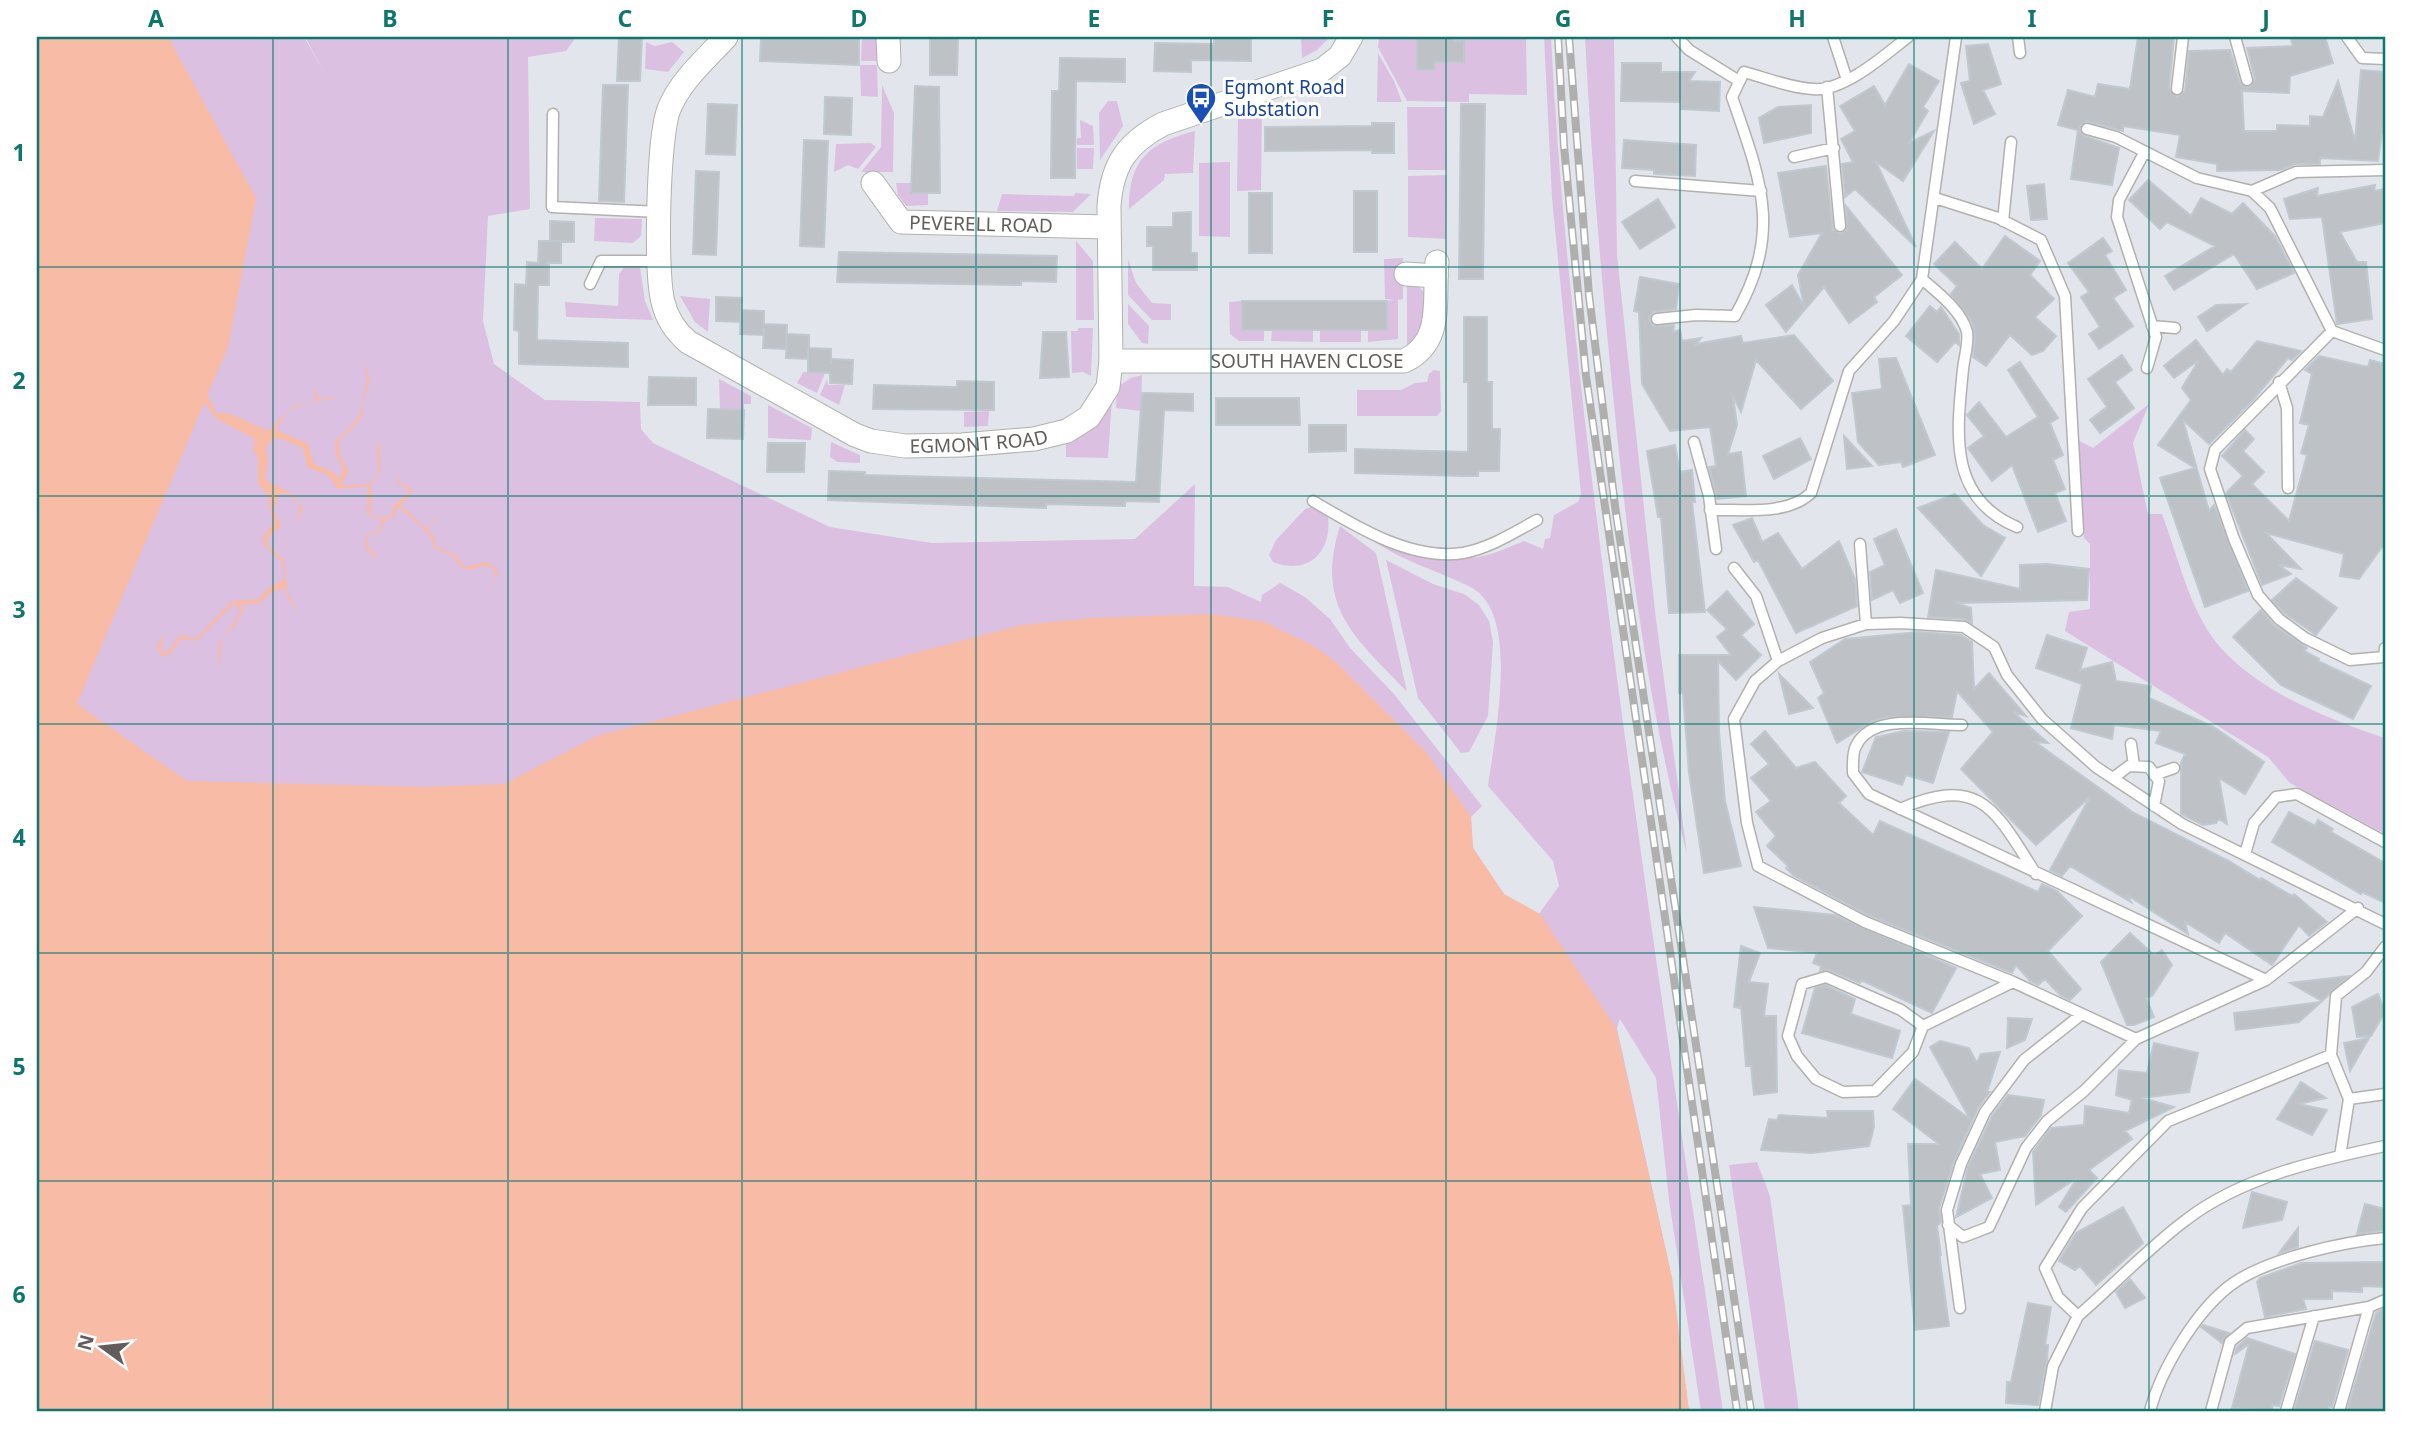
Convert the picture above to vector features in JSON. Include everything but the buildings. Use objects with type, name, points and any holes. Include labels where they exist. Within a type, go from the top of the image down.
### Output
[{"type":"street","name":"EGMONT ROAD","points":[[726,37],[677,93],[668,112],[657,261],[666,312],[673,326],[688,342],[855,435],[882,444],[962,445],[1034,439],[1067,431],[1089,417],[1103,397],[1111,361],[1108,227],[1110,193],[1116,169],[1140,136],[1163,124],[1322,70],[1340,55],[1351,37]]},
{"type":"street","points":[[888,37],[889,61]]},
{"type":"street","name":"PEVERELL ROAD","points":[[873,183],[901,222],[1108,227]]},
{"type":"street","name":"SOUTH HAVEN CLOSE","points":[[1111,361],[1210,359],[1388,364],[1404,361],[1421,351],[1430,339],[1435,324],[1436,269],[1406,274]]},
{"type":"lane","points":[[1677,37],[1689,50],[1740,81]]},
{"type":"lane","points":[[1833,37],[1847,79]]},
{"type":"lane","points":[[1657,319],[1696,315],[1735,316],[1764,240],[1762,191],[1732,97],[1744,72],[1815,90],[1847,79],[1874,64],[1908,37]]},
{"type":"lane","points":[[1710,510],[1784,507],[1801,502],[1811,493],[1849,371],[1894,321],[1922,279],[1956,37]]},
{"type":"lane","points":[[2018,37],[2020,52]]},
{"type":"lane","points":[[2178,89],[2183,37]]},
{"type":"lane","points":[[2235,37],[2247,80]]},
{"type":"lane","points":[[2347,37],[2362,58],[2385,59]]},
{"type":"lane","points":[[1827,87],[1840,226]]},
{"type":"lane","points":[[553,114],[552,207],[660,212]]},
{"type":"lane","points":[[2087,129],[2116,136],[2144,153],[2197,178],[2252,191],[2270,208],[2332,331],[2385,350]]},
{"type":"lane","points":[[2004,221],[2011,142]]},
{"type":"lane","points":[[1794,157],[1834,148]]},
{"type":"lane","points":[[2144,153],[2119,200],[2117,218],[2156,337],[2147,368]]},
{"type":"lane","points":[[2252,191],[2296,172],[2385,170]]},
{"type":"lane","points":[[1636,181],[1762,191]]},
{"type":"lane","points":[[1935,198],[2004,221],[2041,240],[2065,296],[2078,531]]},
{"type":"lane","points":[[590,284],[601,261],[657,261]]},
{"type":"lane","points":[[1922,279],[1949,304],[1966,332],[1958,427],[1960,468],[1978,497],[2004,521],[2017,527]]},
{"type":"lane","points":[[2152,326],[2175,328]]},
{"type":"lane","points":[[2332,331],[2215,450],[2210,469],[2234,539],[2258,595],[2279,619],[2305,638],[2350,660],[2384,657],[2385,648]]},
{"type":"lane","points":[[2279,382],[2287,408],[2288,488]]},
{"type":"lane","points":[[1694,442],[1702,462],[1716,549]]},
{"type":"lane","points":[[1313,501],[1385,539],[1438,553],[1462,553],[1494,544],[1537,520]]},
{"type":"lane","points":[[1860,544],[1867,624]]},
{"type":"lane","points":[[1734,568],[1756,596],[1777,661]]},
{"type":"lane","points":[[2136,1039],[2013,982],[1866,922],[1758,866],[1747,823],[1734,719],[1755,681],[1777,661],[1822,638],[1867,624],[1964,626],[1994,647],[2007,675],[2042,719],[2113,778],[2182,824],[2358,908],[2385,924]]},
{"type":"lane","points":[[1962,725],[1891,724],[1867,731],[1854,748],[1853,773],[1869,793],[1900,809],[2266,980]]},
{"type":"lane","points":[[2131,744],[2134,766]]},
{"type":"lane","points":[[2113,778],[2134,766],[2148,767],[2159,781],[2154,806]]},
{"type":"lane","points":[[2154,775],[2174,768]]},
{"type":"lane","points":[[2245,854],[2254,823],[2276,797],[2297,794],[2385,842]]},
{"type":"lane","points":[[1900,809],[1933,795],[1962,795],[1988,806],[2036,874]]},
{"type":"lane","points":[[1948,1225],[1963,1237],[1989,1227],[2026,1148],[2047,1121],[2084,1091],[2136,1039],[2266,980],[2358,908]]},
{"type":"lane","points":[[2340,1156],[2349,1099],[2331,1055],[2336,996],[2366,972],[2385,947]]},
{"type":"lane","points":[[1923,1026],[1901,1010],[1826,977],[1802,984],[1788,1036],[1797,1056],[1816,1079],[1843,1091],[1875,1091],[1913,1052],[1923,1026],[2013,982]]},
{"type":"lane","points":[[1960,1308],[1947,1210],[1961,1164],[1985,1112],[2024,1060],[2082,1014]]},
{"type":"lane","points":[[2078,1316],[2058,1297],[2045,1268],[2082,1209],[2130,1158],[2168,1121],[2331,1055]]},
{"type":"lane","points":[[2349,1099],[2385,1094]]},
{"type":"lane","points":[[2045,1411],[2053,1366],[2078,1316],[2186,1219],[2240,1188],[2340,1156],[2385,1146]]},
{"type":"lane","points":[[2150,1411],[2157,1387],[2192,1324],[2235,1282],[2294,1257],[2385,1238]]},
{"type":"lane","points":[[2211,1411],[2230,1342],[2246,1328],[2369,1307],[2385,1300]]},
{"type":"lane","points":[[2339,1411],[2369,1307]]},
{"type":"lane","points":[[2286,1411],[2314,1316]]},
{"type":"shaded area","points":[[37,37],[304,37],[325,74],[305,37],[576,37],[566,51],[528,57],[530,209],[488,216],[483,321],[494,364],[545,400],[640,402],[641,429],[653,443],[830,527],[932,543],[1135,539],[1195,484],[1194,586],[1228,587],[1261,602],[1262,595],[1280,583],[1305,597],[1330,619],[1350,648],[1394,694],[1482,806],[1471,817],[1473,848],[1504,894],[1539,914],[1559,886],[1553,861],[1488,786],[1501,679],[1496,623],[1487,602],[1472,588],[1395,554],[1371,539],[1412,552],[1454,559],[1488,555],[1524,541],[1543,549],[1545,539],[1550,538],[1554,515],[1578,502],[1581,494],[1552,198],[1544,37],[1551,37],[1568,261],[1602,558],[1651,924],[1723,1411],[1701,1411],[1669,1200],[1656,1078],[1620,1019],[1617,1028],[1672,1278],[1689,1411],[64,1113]]},
{"type":"shaded area","points":[[37,37],[168,37],[256,198],[228,348],[207,395],[217,413],[231,414],[268,431],[294,406],[317,401],[311,385],[321,400],[333,396],[334,398],[301,405],[289,411],[275,429],[308,444],[314,464],[333,472],[339,479],[343,469],[335,452],[335,442],[359,417],[367,380],[363,360],[370,380],[361,419],[339,441],[340,455],[348,471],[343,486],[369,483],[376,478],[380,439],[380,470],[375,481],[370,485],[370,514],[380,518],[391,516],[394,505],[408,494],[408,489],[398,483],[398,473],[400,482],[412,489],[409,497],[400,505],[426,528],[440,514],[427,529],[433,535],[436,547],[455,554],[464,567],[486,562],[496,568],[498,574],[487,593],[495,578],[494,569],[483,565],[472,570],[462,568],[452,555],[434,548],[430,535],[398,506],[394,516],[384,521],[380,532],[368,536],[367,546],[376,558],[365,547],[366,536],[353,541],[378,531],[382,520],[367,514],[368,486],[338,489],[327,475],[307,467],[303,448],[282,439],[272,439],[266,448],[268,462],[265,480],[289,492],[303,508],[296,524],[300,506],[288,494],[280,493],[274,509],[281,527],[269,536],[267,544],[284,560],[288,594],[299,613],[288,599],[285,588],[272,592],[259,603],[241,605],[243,611],[233,628],[224,635],[240,611],[235,603],[196,641],[180,639],[171,653],[162,657],[157,648],[161,637],[161,652],[167,652],[180,635],[195,639],[232,601],[258,599],[271,586],[285,579],[282,562],[263,544],[263,537],[273,523],[268,496],[258,483],[258,459],[253,450],[255,439],[217,419],[204,403],[77,704],[187,781],[425,787],[504,784],[597,736],[1022,625],[1091,618],[1212,614],[1265,622],[1310,644],[1335,661],[1426,752],[1471,817],[1473,848],[1504,894],[1540,914],[1616,1028],[1672,1278],[1689,1411],[37,1411]]},
{"type":"shaded area","points":[[862,37],[876,37],[877,61],[861,61]]},
{"type":"shaded area","points":[[1301,37],[1330,37],[1317,50],[1302,58]]},
{"type":"shaded area","points":[[1379,37],[1417,37],[1417,70],[1434,70],[1434,62],[1464,62],[1464,41],[1454,41],[1454,37],[1526,37],[1527,95],[1469,94],[1469,102],[1407,101],[1378,47]]},
{"type":"shaded area","points":[[1585,37],[1614,37],[1617,255],[1655,611],[1687,854],[1661,741],[1632,568],[1604,306]]},
{"type":"shaded area","points":[[646,42],[655,46],[672,42],[684,52],[668,72],[645,69]]},
{"type":"shaded area","points":[[1378,53],[1394,81],[1402,102],[1377,102]]},
{"type":"shaded area","points":[[860,65],[877,65],[878,97],[861,96]]},
{"type":"shaded area","points":[[882,85],[894,113],[893,172],[861,172],[881,147]]},
{"type":"shaded area","points":[[1108,101],[1117,101],[1123,126],[1100,160],[1099,113]]},
{"type":"shaded area","points":[[1407,107],[1446,107],[1447,170],[1408,170]]},
{"type":"shaded area","points":[[1262,110],[1261,190],[1237,191],[1238,119]]},
{"type":"shaded area","points":[[1080,120],[1093,126],[1094,145],[1077,145],[1077,138],[1081,138]]},
{"type":"shaded area","points":[[1195,131],[1193,173],[1165,174],[1164,180],[1129,209],[1133,178],[1145,156],[1166,141]]},
{"type":"shaded area","points":[[871,143],[876,147],[858,169],[848,165],[834,172],[836,144]]},
{"type":"shaded area","points":[[1077,148],[1094,148],[1093,169],[1077,169]]},
{"type":"shaded area","points":[[1230,162],[1230,237],[1199,236],[1199,163]]},
{"type":"shaded area","points":[[1447,175],[1446,239],[1408,237],[1408,176]]},
{"type":"shaded area","points":[[896,183],[911,183],[911,193],[928,193],[928,205],[906,206],[898,195]]},
{"type":"shaded area","points":[[1075,193],[1091,194],[1073,212],[997,211],[1002,194],[1074,196]]},
{"type":"shaded area","points":[[595,218],[642,219],[641,236],[633,243],[594,241]]},
{"type":"shaded area","points":[[1076,241],[1093,261],[1094,320],[1076,320]]},
{"type":"shaded area","points":[[1403,258],[1403,299],[1398,300],[1398,339],[1368,342],[1368,330],[1387,329],[1387,301],[1394,300],[1385,299],[1384,259]]},
{"type":"shaded area","points":[[1128,259],[1136,283],[1152,303],[1171,304],[1171,320],[1152,320],[1128,295]]},
{"type":"shaded area","points":[[626,265],[640,267],[645,301],[653,320],[566,317],[565,302],[618,306],[619,274]]},
{"type":"shaded area","points":[[1407,283],[1418,286],[1425,293],[1425,300],[1421,329],[1407,345]]},
{"type":"shaded area","points":[[680,296],[710,299],[708,332],[695,322]]},
{"type":"shaded area","points":[[1242,301],[1242,330],[1264,330],[1264,341],[1239,341],[1230,334],[1229,302]]},
{"type":"shaded area","points":[[1128,304],[1149,326],[1148,344],[1142,343],[1128,324]]},
{"type":"shaded area","points":[[1078,328],[1093,328],[1091,376],[1083,372],[1072,373],[1071,331],[1078,331]]},
{"type":"shaded area","points":[[1272,330],[1313,330],[1313,342],[1271,341]]},
{"type":"shaded area","points":[[1320,330],[1361,330],[1361,342],[1320,342]]},
{"type":"shaded area","points":[[1434,370],[1440,371],[1441,411],[1437,416],[1357,416],[1357,390],[1401,390],[1415,383],[1427,382],[1429,374]]},
{"type":"shaded area","points":[[803,372],[825,373],[817,393],[797,383]]},
{"type":"shaded area","points":[[1142,375],[1141,411],[1116,408],[1117,387]]},
{"type":"shaded area","points":[[719,379],[751,396],[751,404],[744,404],[744,410],[720,410]]},
{"type":"shaded area","points":[[827,379],[828,385],[845,385],[839,405],[820,395]]},
{"type":"shaded area","points":[[1112,399],[1108,458],[1066,457],[1066,444],[1093,427]]},
{"type":"shaded area","points":[[2149,404],[2133,443],[2148,514],[2162,514],[2186,585],[2204,624],[2218,645],[2259,681],[2309,709],[2385,738],[2385,834],[2290,783],[2268,757],[2065,631],[2069,612],[2090,609],[2090,544],[2084,538],[2078,440],[2093,448]]},
{"type":"shaded area","points":[[768,405],[812,428],[811,440],[768,438]]},
{"type":"shaded area","points":[[989,411],[988,426],[964,427],[964,412]]},
{"type":"shaded area","points":[[831,442],[860,455],[860,463],[837,462],[830,457]]},
{"type":"shaded area","points":[[1311,507],[1328,517],[1326,541],[1322,550],[1315,558],[1297,566],[1273,562],[1269,555],[1276,540],[1305,509]]},
{"type":"shaded area","points":[[1340,526],[1376,553],[1407,692],[1357,637],[1336,600],[1332,579],[1333,554]]},
{"type":"shaded area","points":[[1386,560],[1433,584],[1464,594],[1479,605],[1489,621],[1493,642],[1488,716],[1469,752],[1461,753],[1418,698]]},
{"type":"shaded area","points":[[222,638],[219,666],[218,655]]},
{"type":"shaded area","points":[[1757,1162],[1770,1196],[1799,1411],[1765,1411],[1729,1165]]},
{"type":"railway","points":[[1558,37],[1564,146],[1586,376],[1737,1411]]},
{"type":"railway","points":[[1569,37],[1589,295],[1615,506],[1751,1411]]},
{"type":"place","name":"Egmont Road Substation","points":[[1201,125]]}]
